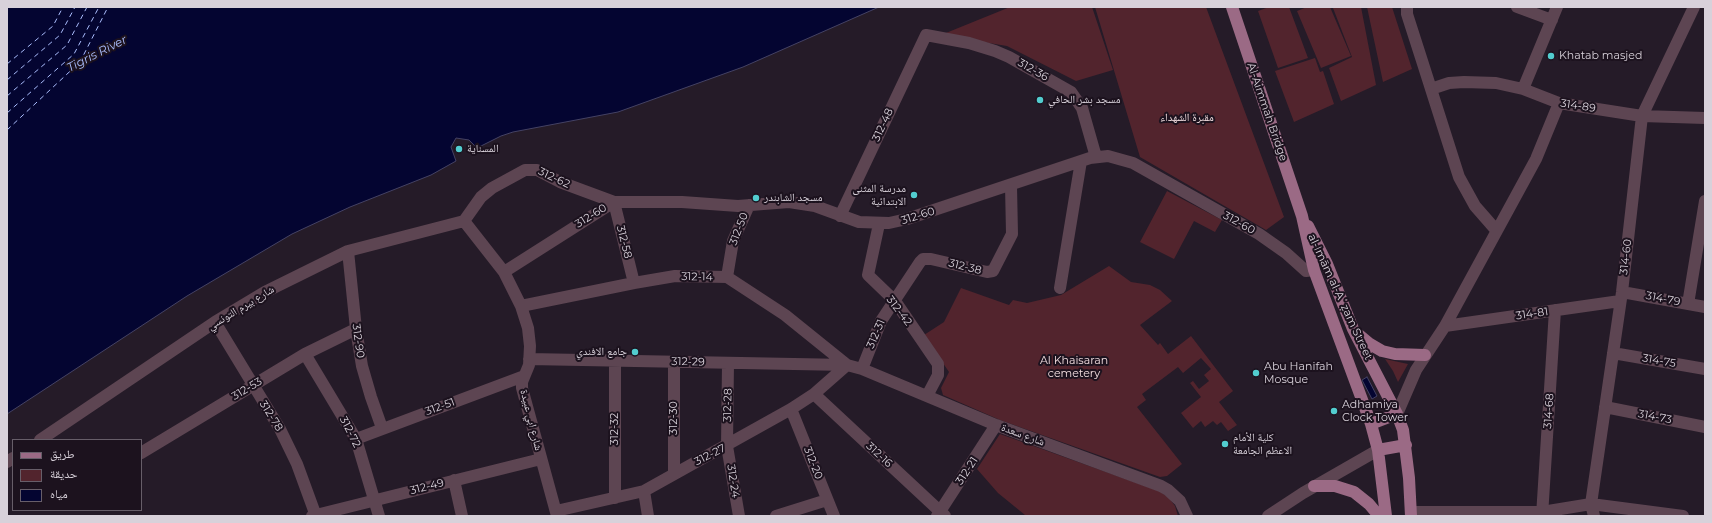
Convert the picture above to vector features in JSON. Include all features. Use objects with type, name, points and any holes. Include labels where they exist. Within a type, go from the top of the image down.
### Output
[{"type":"main road","name":"Al-Aimmah Bridge","points":[[1232,7],[1302,215]]},
{"type":"main road","name":"al-Imām al-Aʿẓam Street","points":[[1302,215],[1314,270],[1372,424],[1378,450],[1386,516]]},
{"type":"main road","name":"al-Imām al-Aʿẓam Street","points":[[1302,215],[1328,264],[1353,330],[1397,414],[1406,445],[1411,514]]},
{"type":"main road","points":[[1353,330],[1370,344],[1382,351],[1395,354],[1425,355]]},
{"type":"main road","points":[[1372,424],[1397,414]]},
{"type":"main road","points":[[1378,450],[1406,445]]},
{"type":"main road","points":[[1314,486],[1335,486],[1354,492],[1369,504],[1379,516]]},
{"type":"street","points":[[1407,7],[1407,14],[1459,177],[1476,206],[1496,230]]},
{"type":"street","points":[[1518,7],[1552,20]]},
{"type":"street","points":[[1523,89],[1558,7]]},
{"type":"street","name":"314-60","points":[[1593,510],[1605,407],[1621,296],[1642,116],[1694,7]]},
{"type":"street","name":"312-36","points":[[926,35],[956,40],[995,51],[1020,63],[1071,92],[1082,108],[1096,156]]},
{"type":"street","name":"312-48","points":[[840,216],[926,35]]},
{"type":"street","name":"314-89","points":[[1431,89],[1464,82],[1496,83],[1523,89],[1559,103],[1642,116],[1705,117]]},
{"type":"street","points":[[1397,414],[1406,389],[1425,355],[1445,326],[1536,159],[1559,103]]},
{"type":"street","name":"312-60","points":[[504,272],[614,202],[749,205],[775,202],[802,203],[815,206],[859,222],[879,224],[907,220],[1096,156],[1117,157],[1133,163],[1259,234],[1286,253],[1306,271],[1314,270]]},
{"type":"street","points":[[1060,288],[1081,161]]},
{"type":"street","name":"312-62","points":[[464,221],[486,192],[529,169],[537,170],[560,182],[614,202]]},
{"type":"street","name":"312-38","points":[[895,301],[923,259],[931,259],[988,272],[993,271],[1012,234],[1011,186]]},
{"type":"street","points":[[1688,304],[1705,201]]},
{"type":"street","name":"312-58","points":[[614,202],[634,283]]},
{"type":"street","name":"312-50","points":[[727,277],[733,241],[749,205]]},
{"type":"street","name":"شارع بيرم التونسي","points":[[41,439],[215,322],[265,292],[348,251],[464,221]]},
{"type":"street","name":"شارع ابي عبيدة","points":[[464,221],[504,272],[521,306],[528,328],[529,359],[524,376],[522,388],[523,394],[557,513]]},
{"type":"street","name":"312-42","points":[[879,224],[868,275],[895,301],[938,364],[939,371],[928,396]]},
{"type":"street","name":"312-90","points":[[348,251],[356,329],[362,366],[382,428]]},
{"type":"street","name":"312-14","points":[[521,306],[674,276],[727,277],[785,315],[847,365]]},
{"type":"street","name":"314-79","points":[[1621,296],[1705,307]]},
{"type":"street","name":"314-81","points":[[1445,326],[1555,310],[1621,296]]},
{"type":"street","name":"312-31","points":[[862,369],[881,321],[895,301]]},
{"type":"street","name":"314-68","points":[[1542,514],[1555,310]]},
{"type":"street","name":"312-78","points":[[215,322],[252,386],[280,429],[298,464],[315,516]]},
{"type":"street","name":"312-53","points":[[142,452],[305,354],[356,329]]},
{"type":"street","name":"314-75","points":[[1613,352],[1705,369]]},
{"type":"street","name":"312-72","points":[[305,354],[356,439],[379,516]]},
{"type":"street","name":"312-29","points":[[529,359],[847,365]]},
{"type":"street","name":"312-32","points":[[614,498],[615,361]]},
{"type":"street","name":"312-30","points":[[674,362],[674,473]]},
{"type":"street","name":"312-28","points":[[727,446],[728,363]]},
{"type":"street","name":"شارع سعدة","points":[[847,365],[862,369],[996,425],[1161,486],[1178,498],[1187,516]]},
{"type":"street","name":"312-27","points":[[557,513],[644,491],[791,409],[814,394],[847,365]]},
{"type":"street","name":"312-51","points":[[356,439],[524,376]]},
{"type":"street","name":"312-16","points":[[814,394],[941,515]]},
{"type":"street","name":"314-73","points":[[1605,407],[1705,427]]},
{"type":"street","name":"312-20","points":[[791,409],[834,516]]},
{"type":"street","name":"312-21","points":[[941,515],[996,425]]},
{"type":"street","name":"312-24","points":[[727,446],[739,516]]},
{"type":"street","points":[[1268,516],[1314,486],[1378,450]]},
{"type":"street","name":"312-49","points":[[315,516],[541,459]]},
{"type":"street","points":[[454,480],[462,516]]},
{"type":"street","points":[[644,491],[648,516]]},
{"type":"street","points":[[784,515],[828,500]]},
{"type":"street","points":[[1411,514],[1542,514],[1593,510],[1683,516]]},
{"type":"green space","points":[[1010,7],[1092,7],[1113,70],[1076,81],[1007,46],[941,35]]},
{"type":"green space","name":"مقبرة الشهداء","points":[[1095,7],[1206,7],[1284,217],[1266,230],[1140,157]]},
{"type":"green space","points":[[1269,7],[1289,7],[1308,58],[1278,68],[1258,11]]},
{"type":"green space","points":[[1307,7],[1330,7],[1351,56],[1321,68],[1297,11]]},
{"type":"green space","points":[[1361,7],[1376,85],[1341,101],[1329,68],[1352,57],[1333,8]]},
{"type":"green space","points":[[1367,7],[1392,7],[1412,69],[1383,82]]},
{"type":"green space","points":[[1315,58],[1320,72],[1323,71],[1334,104],[1294,122],[1275,71]]},
{"type":"green space","points":[[1167,191],[1222,220],[1215,232],[1194,221],[1174,259],[1140,242]]},
{"type":"green space","name":"Al Khaisaran cemetery","points":[[1109,266],[1131,282],[1150,285],[1160,290],[1172,301],[1140,325],[1158,345],[1160,343],[1168,354],[1191,336],[1233,391],[1219,402],[1237,425],[1228,431],[1221,422],[1217,425],[1213,421],[1205,427],[1201,421],[1193,428],[1181,413],[1201,397],[1190,383],[1193,381],[1199,389],[1209,381],[1204,375],[1211,369],[1201,358],[1183,373],[1178,367],[1142,394],[1146,400],[1137,407],[1182,464],[1167,476],[1160,477],[1000,420],[943,395],[941,388],[949,372],[924,335],[944,322],[961,288],[1009,305],[1013,300],[1027,303],[1061,295]]},
{"type":"green space","points":[[1385,359],[1408,364],[1398,382],[1393,371]]},
{"type":"green space","points":[[1000,434],[1159,491],[1169,498],[1175,506],[1178,516],[1025,515],[998,493],[977,469]]},
{"type":"water","name":"Tigris River","points":[[7,7],[879,7],[743,67],[618,112],[513,132],[501,136],[477,148],[469,140],[456,138],[451,147],[456,161],[431,175],[350,207],[292,234],[187,296],[7,414]]},
{"type":"water","points":[[1367,377],[1377,396],[1372,399],[1362,380]]},
{"type":"ferry route","points":[[7,64],[53,26],[63,7]]},
{"type":"ferry route","points":[[7,80],[60,35],[75,7]]},
{"type":"ferry route","points":[[7,96],[67,45],[87,7]]},
{"type":"ferry route","points":[[7,113],[74,54],[99,7]]},
{"type":"ferry route","points":[[7,130],[80,62],[108,7]]},
{"type":"place","name":"Khatab masjed","points":[[1551,56]]},
{"type":"place","name":"مسجد بشر الحافي","points":[[1040,100]]},
{"type":"place","name":"المسناية","points":[[459,149]]},
{"type":"place","name":"مدرسة المثنى الابتدائية","points":[[914,195]]},
{"type":"place","name":"مسجد الشابندر","points":[[756,198]]},
{"type":"place","name":"جامع الافندي","points":[[635,352]]},
{"type":"place","name":"Abu Hanifah Mosque","points":[[1256,373]]},
{"type":"place","name":"Adhamiya Clock Tower","points":[[1334,411]]},
{"type":"place","name":"كلية الأمام الاعظم الجامعة","points":[[1225,444]]}]
